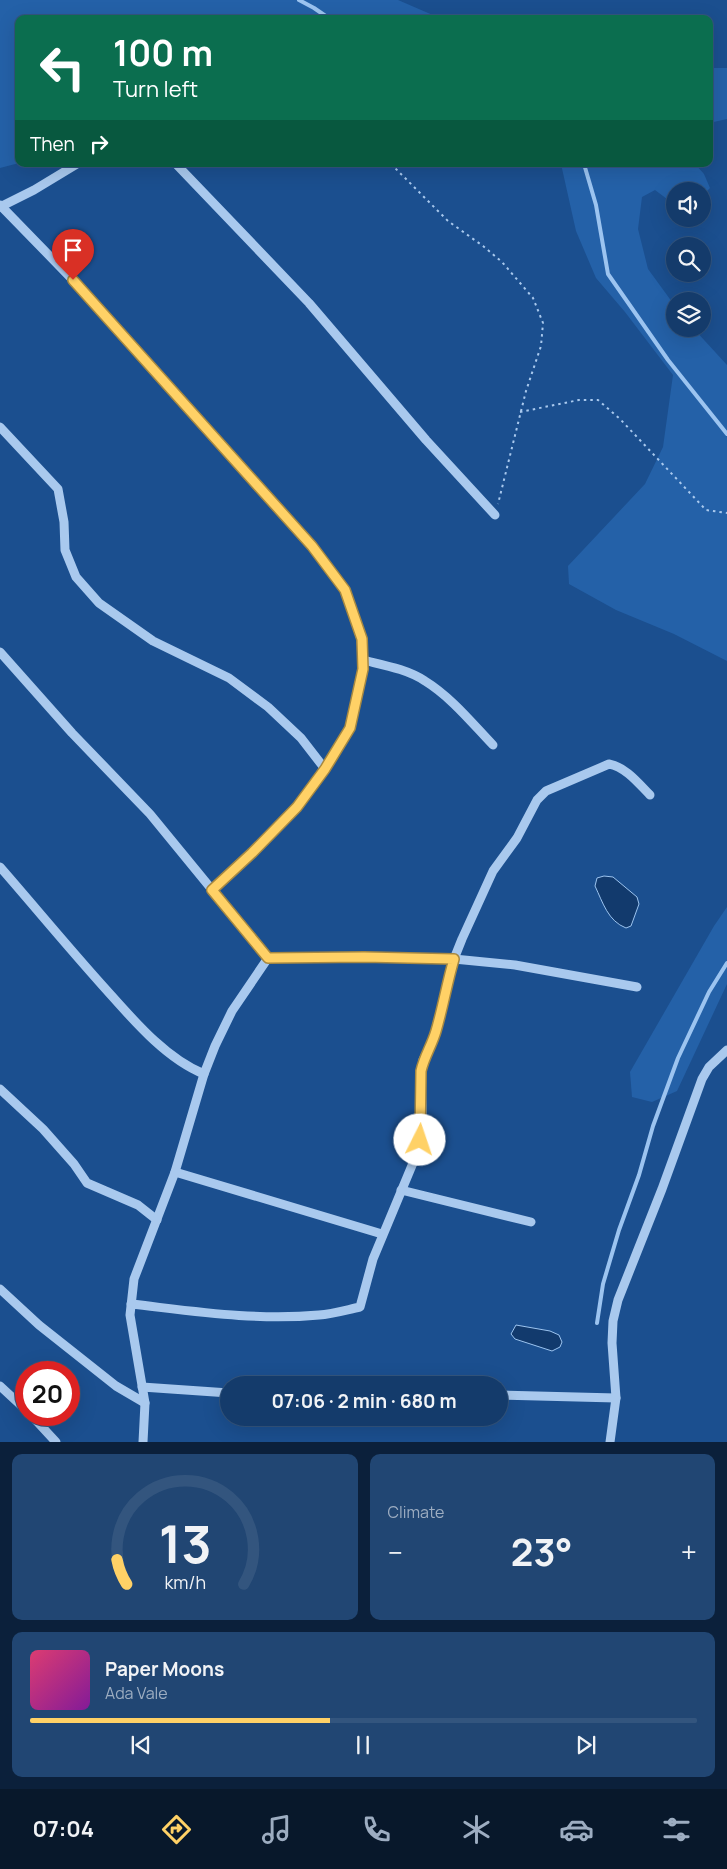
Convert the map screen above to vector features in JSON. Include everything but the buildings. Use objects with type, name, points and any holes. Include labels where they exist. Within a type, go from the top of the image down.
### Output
[{"type":"street","points":[[72,167],[34,190],[1,206],[73,280],[312,546],[345,590],[362,639],[363,669],[350,728],[325,769],[297,807],[212,890]]},
{"type":"street","points":[[179,167],[309,303],[426,440],[495,515]]},
{"type":"street","points":[[0,427],[58,489],[64,522],[65,550],[76,577],[99,602],[153,641],[229,678],[268,707],[301,738],[325,769]]},
{"type":"street","points":[[0,652],[72,732],[150,814],[268,958]]},
{"type":"street","points":[[363,660],[396,669],[425,680],[449,699],[493,745]]},
{"type":"street","points":[[130,1304],[215,1314],[277,1317],[321,1315],[360,1307],[382,1234],[420,1140],[421,1071],[423,1060],[436,1030],[454,959],[493,870],[517,838],[537,800],[546,791],[609,764],[616,765],[627,773],[650,795]]},
{"type":"street","points":[[0,867],[61,939],[129,1014],[166,1050],[190,1068],[204,1074]]},
{"type":"street","points":[[268,958],[364,957],[454,959],[515,965],[637,987]]},
{"type":"street","points":[[143,1442],[146,1403],[130,1315],[134,1279],[175,1172],[204,1074],[215,1046],[232,1011],[268,958]]},
{"type":"street","points":[[610,1442],[616,1398],[612,1343],[613,1321],[618,1300],[662,1190],[702,1079],[709,1067],[727,1050]]},
{"type":"street","points":[[0,1089],[43,1129],[74,1164],[87,1183],[138,1205],[157,1220]]},
{"type":"street","points":[[175,1172],[382,1234]]},
{"type":"street","points":[[401,1190],[531,1222]]},
{"type":"street","points":[[0,1289],[39,1325],[116,1386],[146,1403]]},
{"type":"street","points":[[0,1386],[15,1400]]},
{"type":"street","points":[[142,1387],[220,1393]]},
{"type":"street","points":[[508,1395],[616,1398]]},
{"type":"street","points":[[41,1426],[56,1442]]},
{"type":"path","points":[[394,167],[448,221],[502,262],[533,298],[544,323],[541,346],[520,412],[495,515]]},
{"type":"path","points":[[520,412],[579,400],[598,400],[620,419],[706,510],[727,513]]},
{"type":"shaded area","points":[[0,0],[398,0],[433,15],[15,15],[15,164],[0,168]]},
{"type":"shaded area","points":[[713,68],[727,68],[727,119],[713,122]]},
{"type":"shaded area","points":[[562,167],[698,167],[707,182],[666,182],[666,198],[655,190],[642,197],[638,229],[648,269],[666,294],[666,337],[701,337],[727,365],[727,661],[674,634],[616,610],[569,584],[568,566],[645,484],[663,447],[673,375],[625,312],[596,278],[576,231]]},
{"type":"shaded area","points":[[604,876],[613,877],[637,897],[639,904],[631,926],[626,928],[620,925],[610,916],[604,905],[595,886],[597,878]]},
{"type":"shaded area","points":[[727,907],[727,984],[677,1091],[652,1102],[632,1097],[630,1072],[714,926]]},
{"type":"shaded area","points":[[516,1325],[550,1331],[559,1335],[562,1342],[560,1347],[552,1351],[515,1339],[511,1334]]},
{"type":"waterway","points":[[299,0],[324,15]]},
{"type":"waterway","points":[[585,167],[596,205],[608,274],[668,360],[727,434]]},
{"type":"waterway","points":[[597,1323],[603,1284],[653,1126],[678,1058],[709,992],[727,963]]},
{"type":"route","points":[[73,280],[312,546],[345,590],[362,639],[363,669],[350,728],[325,769],[297,807],[212,890],[268,958],[364,957],[454,959],[436,1030],[423,1060],[421,1071],[422,1113],[420,1140]]}]
